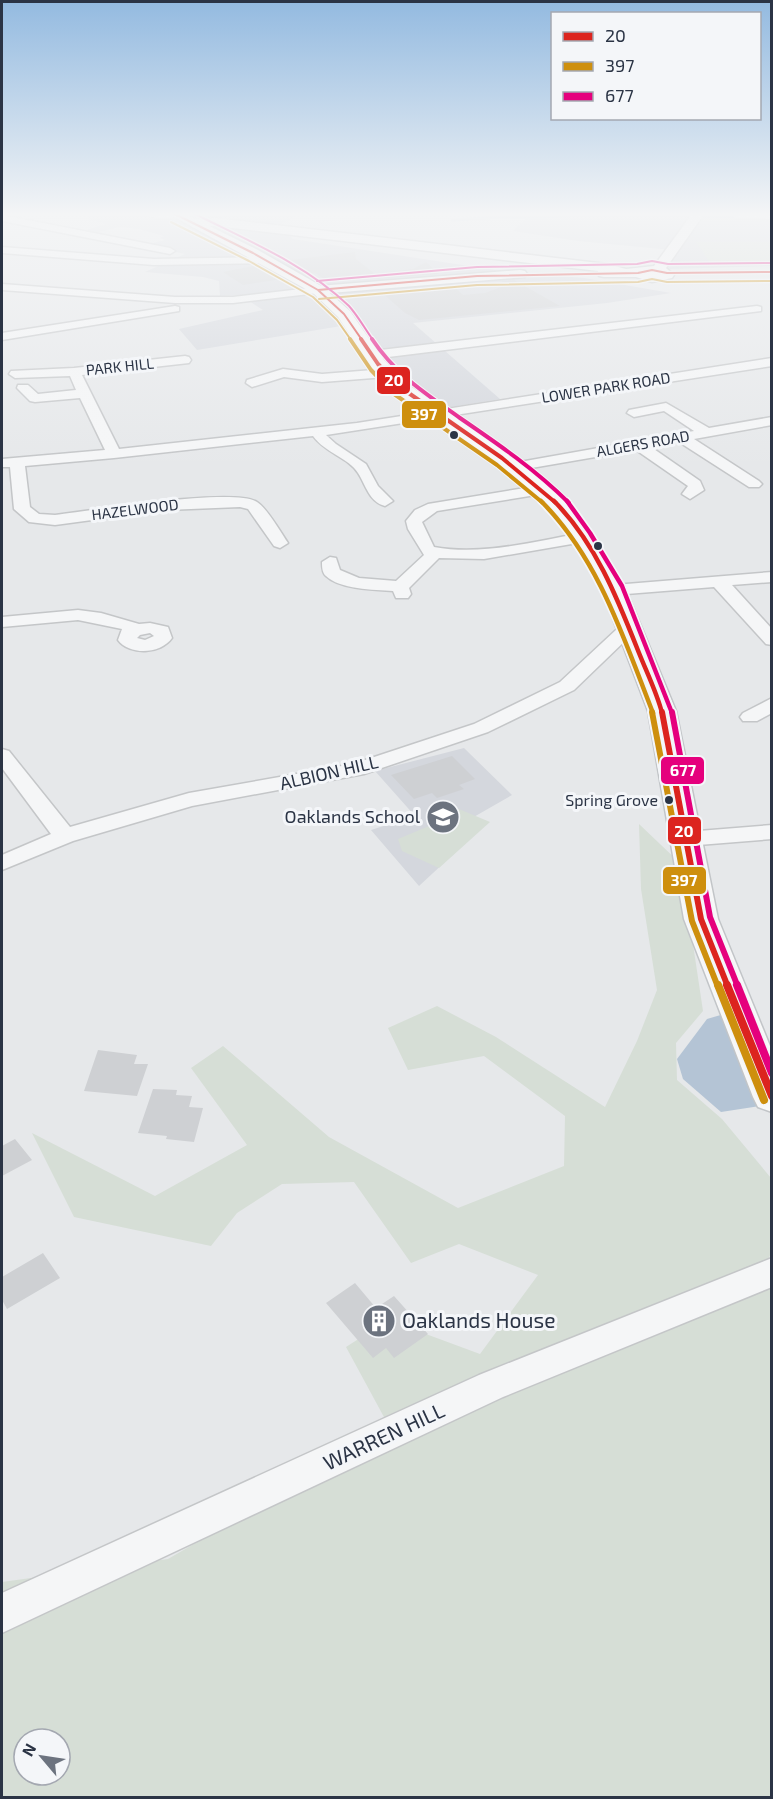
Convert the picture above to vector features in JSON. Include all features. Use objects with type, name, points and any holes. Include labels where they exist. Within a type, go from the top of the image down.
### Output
[{"type":"main road","points":[[327,298],[344,314],[379,364],[400,387],[514,467],[566,512],[614,590],[663,711],[701,919],[771,1097]]},
{"type":"street","points":[[155,298],[233,300]]},
{"type":"street","points":[[2,337],[250,298]]},
{"type":"street","points":[[252,383],[284,373],[322,378],[379,364],[757,309]]},
{"type":"street","name":"PARK HILL","points":[[114,454],[74,372],[185,360]]},
{"type":"street","name":"LOWER PARK ROAD","points":[[9,463],[289,435],[440,414],[771,362]]},
{"type":"street","points":[[15,374],[74,372]]},
{"type":"street","points":[[22,388],[35,398],[86,393]]},
{"type":"street","points":[[634,413],[666,407],[706,432]]},
{"type":"street","name":"ALGERS ROAD","points":[[514,467],[771,421]]},
{"type":"street","points":[[267,423],[276,424],[289,435]]},
{"type":"street","points":[[317,431],[321,439],[335,452],[360,467],[369,479],[371,487],[385,501]]},
{"type":"street","points":[[681,437],[754,484]]},
{"type":"street","points":[[637,444],[696,484],[696,490],[690,494]]},
{"type":"street","name":"HAZELWOOD","points":[[9,463],[22,509],[35,519],[56,520],[166,505],[242,502],[253,506],[280,543]]},
{"type":"street","points":[[543,490],[433,507],[421,513],[414,521],[416,529],[428,550],[435,553],[476,554],[583,538]]},
{"type":"street","points":[[330,562],[332,573],[356,583],[401,590],[435,553]]},
{"type":"street","points":[[614,590],[771,578]]},
{"type":"street","points":[[719,582],[771,640]]},
{"type":"street","points":[[2,622],[78,615],[128,625],[135,630]]},
{"type":"street","name":"ALBION HILL","points":[[2,863],[64,836],[189,800],[357,770],[481,728],[567,686],[623,633],[631,630]]},
{"type":"street","points":[[750,717],[771,704]]},
{"type":"street","points":[[2,755],[64,836]]},
{"type":"street","points":[[686,839],[771,832]]},
{"type":"street","name":"WARREN HILL","points":[[2,1613],[491,1386],[771,1272]]},
{"type":"shaded area","points":[[245,298],[639,298],[413,323],[500,399],[444,408],[396,373],[359,323],[197,350],[179,329],[263,310]]},
{"type":"shaded area","name":"Oaklands School","points":[[464,748],[512,795],[472,818],[486,824],[419,886],[371,830],[415,816],[375,771]]},
{"type":"shaded area","points":[[454,807],[490,822],[439,868],[402,851],[398,839],[434,824]]},
{"type":"shaded area","points":[[639,824],[681,864],[703,1011],[676,1043],[677,1080],[722,1119],[771,1178],[771,1253],[767,1262],[771,1276],[771,1797],[2,1797],[2,1582],[168,1559],[391,1430],[346,1347],[388,1320],[480,1354],[538,1275],[459,1244],[411,1263],[354,1182],[282,1184],[237,1213],[211,1246],[74,1217],[32,1133],[155,1196],[247,1145],[191,1068],[223,1046],[329,1137],[458,1208],[564,1166],[565,1116],[484,1056],[408,1070],[388,1028],[437,1006],[496,1037],[605,1107],[637,1041],[657,990],[641,889]]},
{"type":"water","points":[[724,1014],[760,1106],[721,1112],[683,1079],[677,1059],[707,1019]]},
{"type":"building","points":[[388,298],[546,298],[560,306],[419,320],[405,313]]},
{"type":"building","name":"Oaklands School","points":[[452,756],[475,779],[459,785],[464,789],[437,798],[432,793],[414,799],[391,775]]},
{"type":"building","points":[[98,1050],[137,1055],[134,1064],[148,1064],[137,1096],[84,1091]]},
{"type":"building","points":[[153,1089],[177,1090],[176,1095],[192,1096],[189,1107],[203,1108],[194,1142],[138,1133]]},
{"type":"building","points":[[15,1139],[32,1160],[2,1176],[2,1146]]},
{"type":"building","points":[[43,1253],[60,1278],[7,1309],[2,1300],[2,1277]]},
{"type":"building","name":"Oaklands House","points":[[355,1283],[376,1308],[394,1296],[428,1334],[394,1358],[386,1348],[373,1358],[326,1303]]},
{"type":"transit line","name":"397","points":[[314,298],[337,320],[371,370],[394,394],[497,465],[537,497],[558,518],[606,594],[653,714],[692,921],[764,1100]]},
{"type":"transit line","name":"20","points":[[327,298],[344,314],[378,364],[400,387],[502,458],[543,490],[565,512],[614,590],[662,711],[701,919],[772,1096]]},
{"type":"transit line","name":"397","points":[[319,299],[331,298]]},
{"type":"transit line","name":"677","points":[[340,298],[351,308],[385,358],[406,380],[507,451],[549,483],[572,506],[622,586],[671,708],[710,917],[772,1073]]},
{"type":"place","name":"Spring Grove","points":[[669,800]]},
{"type":"place","name":"Oaklands School","points":[[443,817]]},
{"type":"place","name":"Oaklands House","points":[[379,1321]]}]
